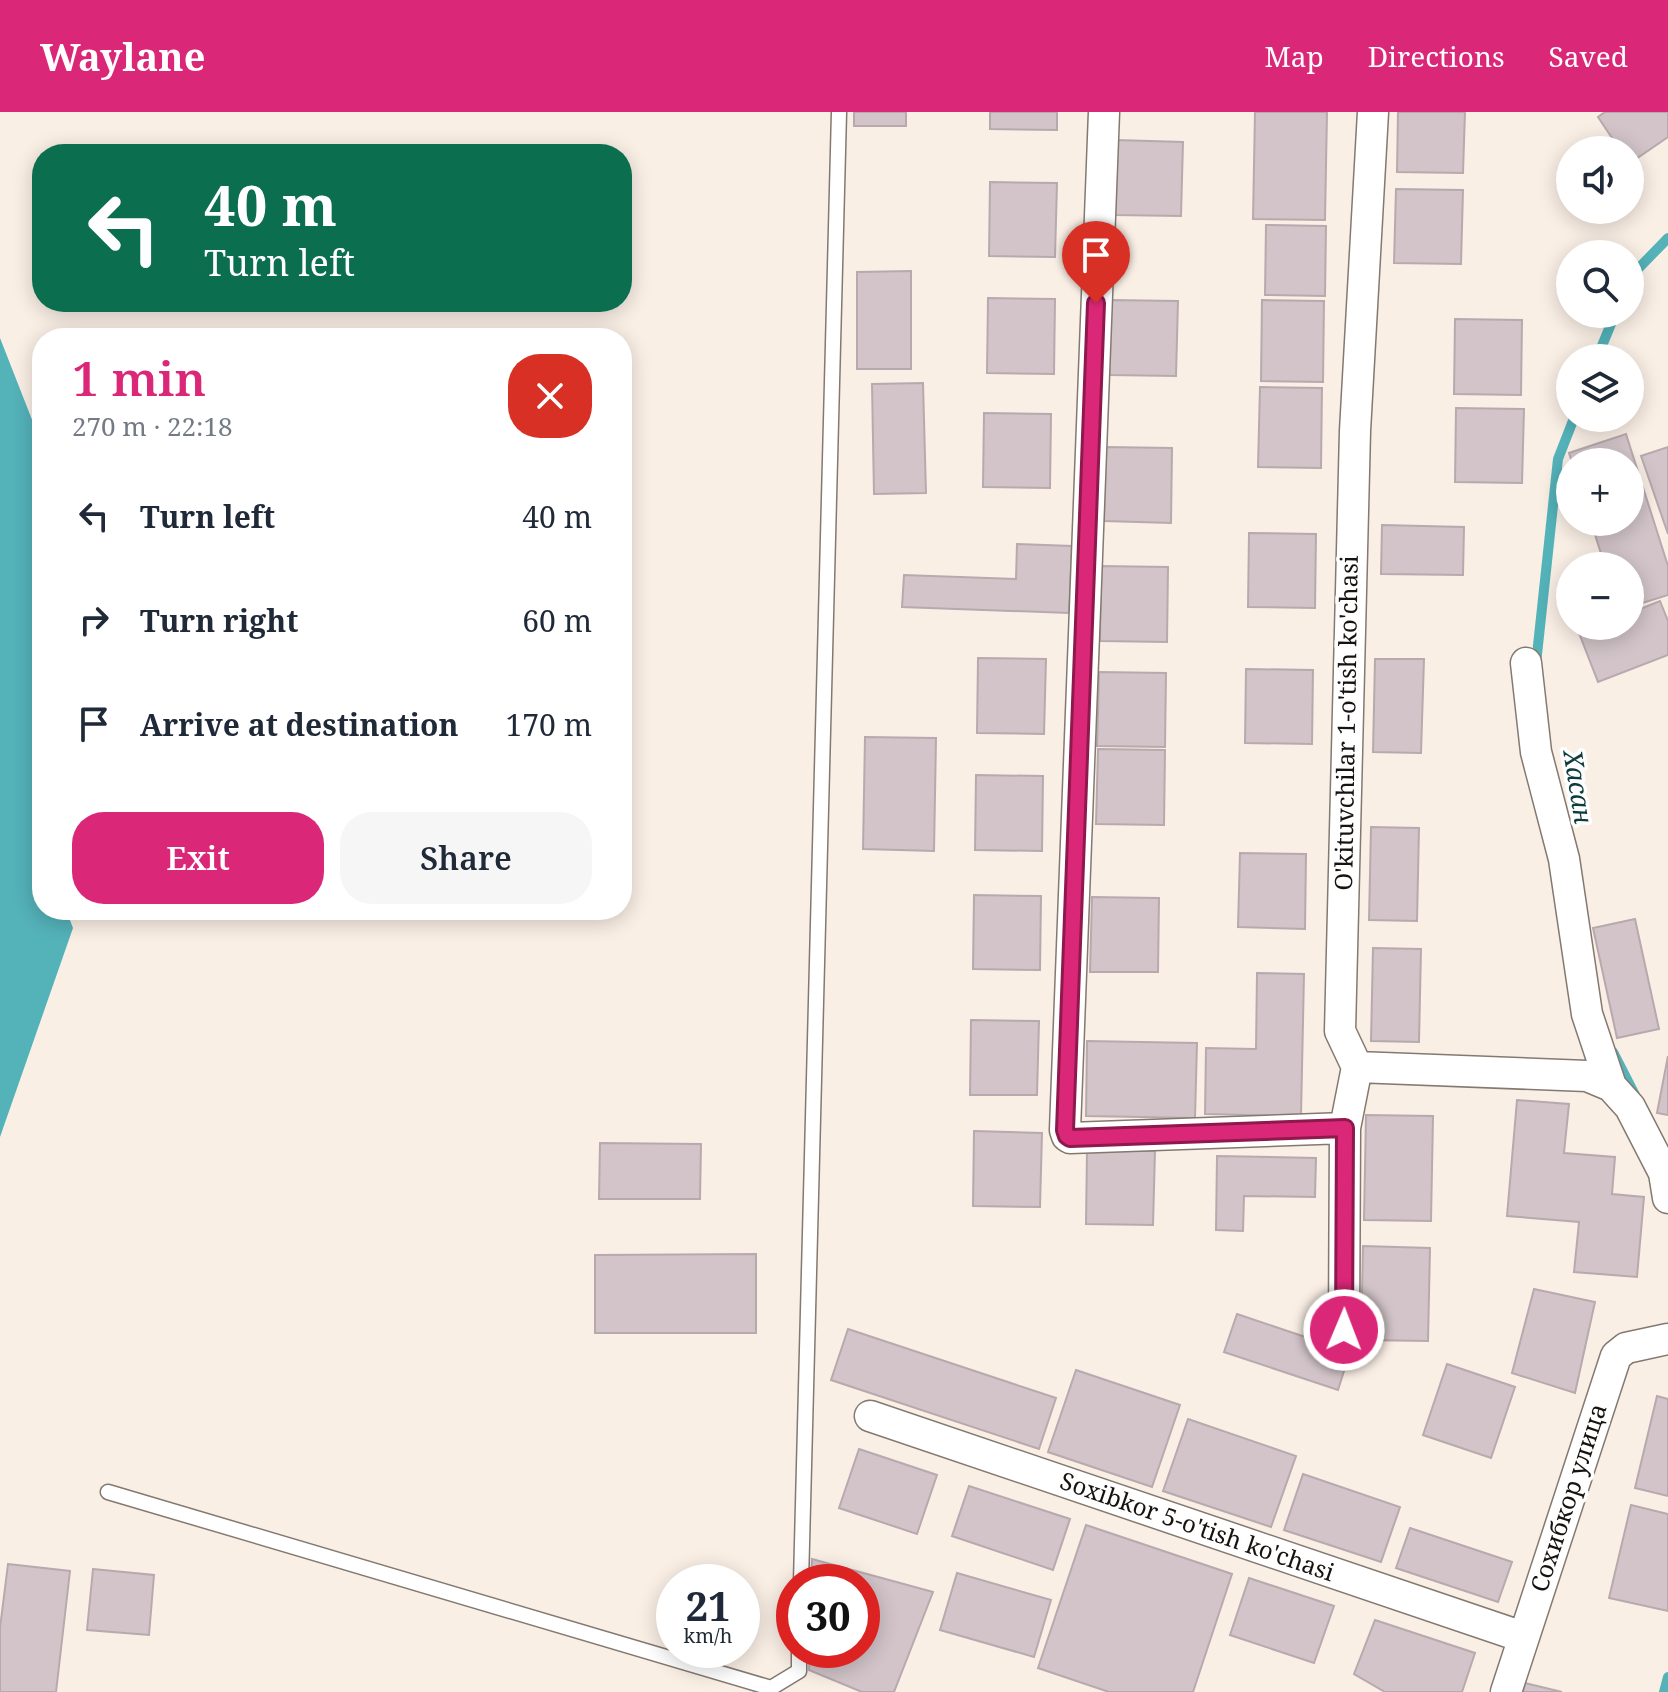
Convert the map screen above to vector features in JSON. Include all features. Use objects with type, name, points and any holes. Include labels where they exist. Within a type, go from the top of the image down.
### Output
[{"type":"street","points":[[1104,112],[1065,1130],[1070,1138],[1345,1128]]},
{"type":"street","name":"O'kituvchilar 1-o'tish ko'chasi","points":[[1357,1067],[1340,1031],[1355,431],[1373,112]]},
{"type":"street","points":[[1526,663],[1536,752],[1564,859],[1587,1014],[1611,1086],[1630,1107],[1659,1162],[1668,1198]]},
{"type":"street","points":[[1344,1330],[1345,1128],[1357,1067],[1587,1076],[1611,1086]]},
{"type":"street","name":"Сохибкор улица","points":[[1506,1692],[1616,1356],[1626,1348],[1668,1339]]},
{"type":"street","name":"Soxibkor 5-o'tish ko'chasi","points":[[870,1416],[1523,1637]]},
{"type":"lane","points":[[801,1564],[839,112]]},
{"type":"lane","points":[[108,1492],[771,1688],[799,1671],[799,1668]]},
{"type":"water","points":[[0,338],[32,420],[32,920],[70,920],[73,928],[0,1137]]},
{"type":"building","points":[[854,112],[906,112],[906,126],[854,126]]},
{"type":"building","points":[[990,112],[1057,112],[1057,130],[990,129]]},
{"type":"building","points":[[1255,112],[1327,112],[1325,220],[1253,219]]},
{"type":"building","points":[[1398,112],[1465,112],[1463,173],[1397,172]]},
{"type":"building","points":[[1605,112],[1668,112],[1668,137],[1644,153],[1644,136],[1611,136],[1598,117]]},
{"type":"building","points":[[1116,140],[1183,142],[1181,216],[1114,215]]},
{"type":"building","points":[[990,182],[1057,183],[1055,257],[989,256]]},
{"type":"building","points":[[1396,189],[1463,190],[1461,264],[1394,263]]},
{"type":"building","points":[[1266,225],[1326,226],[1325,296],[1265,295]]},
{"type":"building","points":[[911,271],[911,369],[857,369],[857,272]]},
{"type":"building","points":[[988,298],[1055,299],[1054,374],[987,373]]},
{"type":"building","points":[[1111,300],[1178,301],[1176,376],[1109,375]]},
{"type":"building","points":[[1262,300],[1324,301],[1323,382],[1261,381]]},
{"type":"building","points":[[1455,319],[1522,320],[1521,395],[1454,394]]},
{"type":"building","points":[[923,383],[926,493],[874,494],[872,384]]},
{"type":"building","points":[[1260,387],[1322,388],[1321,468],[1258,467]]},
{"type":"building","points":[[1456,408],[1524,409],[1522,483],[1455,482]]},
{"type":"building","points":[[984,413],[1051,414],[1050,488],[983,487]]},
{"type":"building","points":[[1626,434],[1630,448],[1584,448]]},
{"type":"building","points":[[1105,447],[1172,448],[1171,523],[1104,521]]},
{"type":"building","points":[[1668,447],[1668,534],[1644,465],[1644,455]]},
{"type":"building","points":[[1644,491],[1668,566],[1668,595],[1644,603],[1644,552],[1601,552],[1595,536],[1644,536]]},
{"type":"building","points":[[1382,525],[1464,527],[1463,575],[1381,574]]},
{"type":"building","points":[[1249,533],[1316,534],[1315,608],[1248,607]]},
{"type":"building","points":[[1017,544],[1072,546],[1069,613],[902,607],[904,575],[1016,579]]},
{"type":"building","points":[[1101,566],[1168,567],[1167,642],[1100,641]]},
{"type":"building","points":[[1660,601],[1668,621],[1668,655],[1598,682],[1582,640],[1644,640],[1644,607]]},
{"type":"building","points":[[978,658],[1046,659],[1044,734],[977,733]]},
{"type":"building","points":[[1375,659],[1424,659],[1421,753],[1373,752]]},
{"type":"building","points":[[1246,669],[1313,670],[1312,744],[1245,743]]},
{"type":"building","points":[[1099,672],[1166,673],[1165,747],[1097,746]]},
{"type":"building","points":[[865,737],[936,738],[934,851],[863,849]]},
{"type":"building","points":[[1098,749],[1165,750],[1164,825],[1096,824]]},
{"type":"building","points":[[976,775],[1043,776],[1042,851],[975,850]]},
{"type":"building","points":[[1371,827],[1419,828],[1417,921],[1369,920]]},
{"type":"building","points":[[1240,853],[1306,854],[1305,929],[1238,927]]},
{"type":"building","points":[[974,895],[1041,896],[1040,970],[973,969]]},
{"type":"building","points":[[1092,897],[1159,898],[1158,972],[1090,972]]},
{"type":"building","points":[[1635,919],[1659,1029],[1617,1038],[1593,928]]},
{"type":"building","points":[[1373,948],[1421,949],[1419,1042],[1371,1041]]},
{"type":"building","points":[[1257,973],[1304,974],[1301,1116],[1205,1114],[1206,1048],[1256,1049]]},
{"type":"building","points":[[971,1020],[1039,1021],[1037,1095],[970,1095]]},
{"type":"building","points":[[1087,1041],[1197,1043],[1195,1118],[1086,1116]]},
{"type":"building","points":[[1668,1056],[1668,1115],[1657,1113]]},
{"type":"building","points":[[1517,1100],[1569,1104],[1564,1153],[1615,1157],[1612,1194],[1644,1197],[1637,1277],[1574,1272],[1579,1222],[1507,1216]]},
{"type":"building","points":[[1366,1115],[1433,1116],[1431,1221],[1364,1220]]},
{"type":"building","points":[[974,1131],[1042,1133],[1040,1207],[973,1206]]},
{"type":"building","points":[[600,1143],[701,1144],[700,1199],[599,1199]]},
{"type":"building","points":[[1087,1150],[1155,1151],[1153,1225],[1086,1224]]},
{"type":"building","points":[[1217,1156],[1316,1158],[1315,1197],[1244,1196],[1243,1231],[1216,1230]]},
{"type":"building","points":[[1363,1246],[1430,1248],[1428,1341],[1361,1340]]},
{"type":"building","points":[[756,1254],[756,1333],[595,1333],[595,1255]]},
{"type":"building","points":[[1534,1289],[1595,1302],[1575,1393],[1512,1373]]},
{"type":"building","points":[[1237,1314],[1350,1352],[1338,1390],[1224,1352]]},
{"type":"building","points":[[848,1329],[1056,1398],[1039,1449],[831,1380]]},
{"type":"building","points":[[1447,1364],[1515,1387],[1491,1458],[1423,1435]]},
{"type":"building","points":[[1076,1370],[1180,1405],[1152,1487],[1048,1452]]},
{"type":"building","points":[[1657,1396],[1668,1399],[1668,1496],[1635,1488]]},
{"type":"building","points":[[1188,1419],[1296,1456],[1271,1527],[1163,1491]]},
{"type":"building","points":[[859,1449],[937,1475],[917,1534],[839,1508]]},
{"type":"building","points":[[1303,1474],[1400,1507],[1381,1562],[1284,1530]]},
{"type":"building","points":[[969,1486],[1070,1519],[1053,1570],[952,1536]]},
{"type":"building","points":[[1631,1505],[1668,1514],[1668,1611],[1609,1598]]},
{"type":"building","points":[[1086,1525],[1232,1574],[1193,1692],[1109,1692],[1038,1668]]},
{"type":"building","points":[[1410,1528],[1512,1562],[1498,1602],[1396,1568]]},
{"type":"building","points":[[812,1559],[830,1564],[812,1564]]},
{"type":"building","points":[[8,1564],[70,1571],[56,1692],[0,1692],[0,1628]]},
{"type":"building","points":[[93,1569],[154,1575],[149,1635],[87,1630]]},
{"type":"building","points":[[957,1573],[1051,1600],[1034,1657],[940,1630]]},
{"type":"building","points":[[880,1578],[933,1592],[894,1692],[862,1692],[809,1670],[880,1668]]},
{"type":"building","points":[[1249,1578],[1334,1606],[1314,1663],[1230,1635]]},
{"type":"building","points":[[1375,1620],[1475,1653],[1462,1692],[1385,1692],[1354,1674]]},
{"type":"building","points":[[1525,1683],[1562,1692],[1523,1692]]},
{"type":"waterway","name":"Хасан","points":[[1644,263],[1668,238]]},
{"type":"waterway","name":"Хасан","points":[[1603,344],[1609,328]]},
{"type":"waterway","name":"Хасан","points":[[1536,664],[1558,459],[1569,432]]},
{"type":"waterway","name":"Хасан","points":[[1613,1052],[1635,1095]]},
{"type":"waterway","name":"Хасан","points":[[1664,1692],[1668,1677]]},
{"type":"route","points":[[1096,303],[1065,1130],[1070,1138],[1345,1128],[1344,1330]]}]
